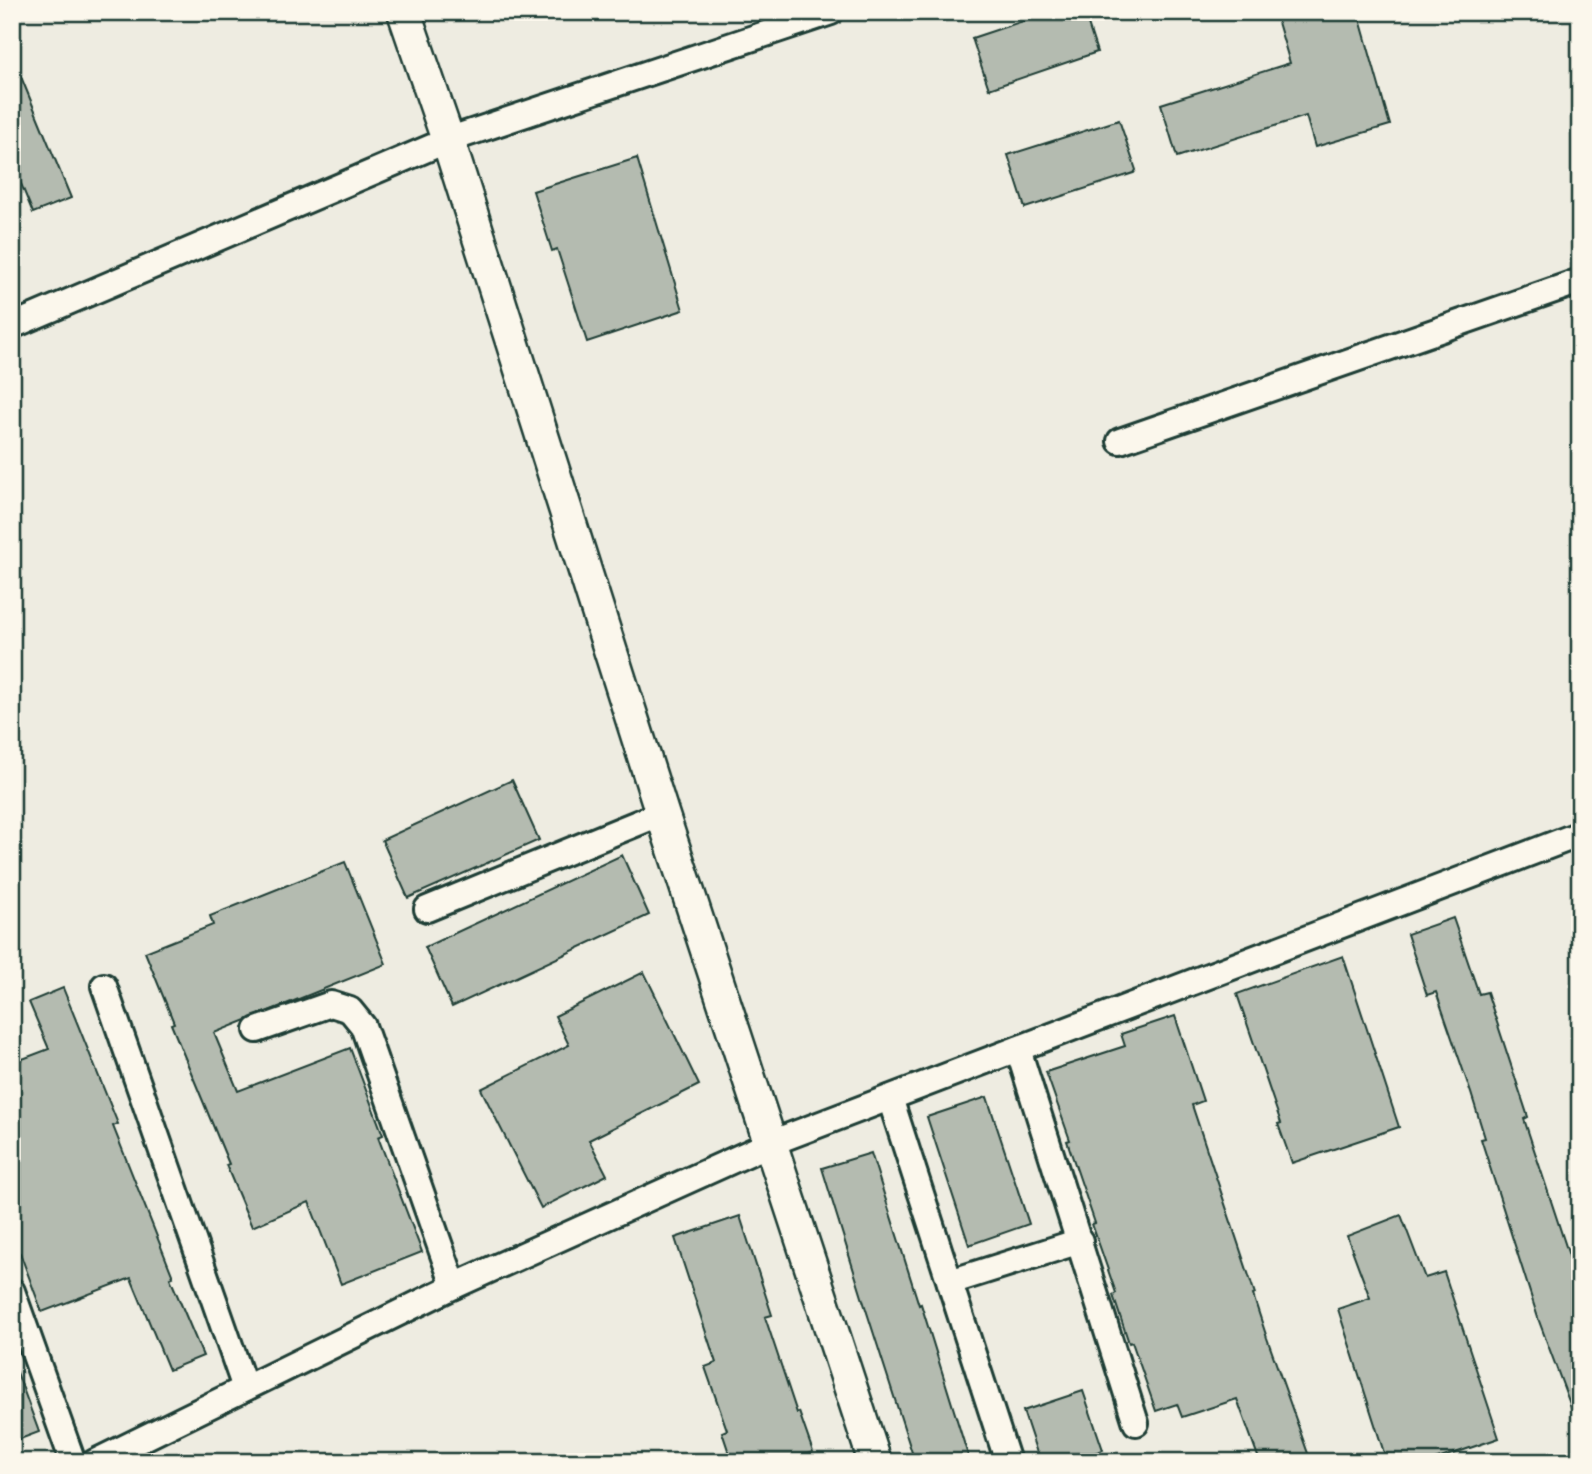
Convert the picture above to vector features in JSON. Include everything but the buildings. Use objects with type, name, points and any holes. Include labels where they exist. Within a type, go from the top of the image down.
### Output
[{"type":"street","points":[[404,12],[448,140],[662,813],[876,1462]]},
{"type":"street","points":[[12,326],[448,140],[831,12]]},
{"type":"street","points":[[1120,441],[1580,281]]},
{"type":"street","points":[[427,909],[662,813]]},
{"type":"street","points":[[95,1462],[454,1286],[771,1143],[1580,834]]},
{"type":"street","points":[[104,986],[245,1388]]},
{"type":"street","points":[[257,1030],[331,1004],[350,1010],[363,1026],[454,1286]]},
{"type":"street","points":[[1017,1049],[1136,1423]]},
{"type":"street","points":[[890,1098],[1008,1462]]},
{"type":"street","points":[[950,1282],[1080,1241]]},
{"type":"street","points":[[12,1290],[73,1462]]}]
